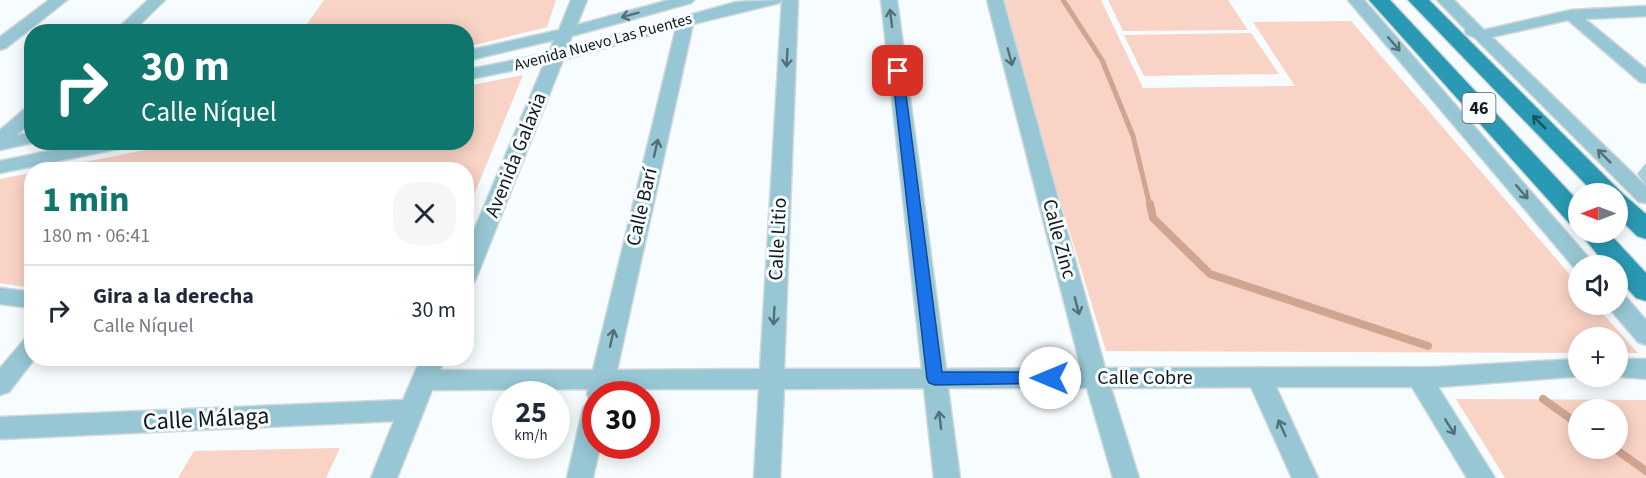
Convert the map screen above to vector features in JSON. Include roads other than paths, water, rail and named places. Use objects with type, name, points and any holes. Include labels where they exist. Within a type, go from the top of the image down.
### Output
[{"type":"main road","name":"46","points":[[1379,0],[1568,206]]},
{"type":"main road","name":"46","points":[[1418,0],[1440,8],[1600,183]]},
{"type":"main road","points":[[1628,212],[1646,230]]},
{"type":"main road","points":[[1602,243],[1646,291]]},
{"type":"street","points":[[28,24],[59,0]]},
{"type":"street","points":[[131,24],[157,0]]},
{"type":"street","name":"Avenida Galaxia","points":[[474,256],[579,0]]},
{"type":"street","name":"Avenida Nuevo Las Puentes","points":[[474,54],[565,33],[686,10],[774,0]]},
{"type":"street","name":"Calle Litio","points":[[767,478],[790,0]]},
{"type":"street","points":[[889,0],[947,478]]},
{"type":"street","name":"Calle Zinc","points":[[995,0],[1096,378],[1126,478]]},
{"type":"street","points":[[1356,0],[1576,255]]},
{"type":"street","points":[[1440,8],[1482,35],[1646,197]]},
{"type":"street","name":"Avenida Nuevo Las Puentes","points":[[474,73],[555,57],[686,10]]},
{"type":"street","name":"Calle Barí","points":[[601,381],[686,10]]},
{"type":"street","points":[[1482,35],[1571,15],[1643,14]]},
{"type":"street","points":[[1571,15],[1646,78]]},
{"type":"street","points":[[0,45],[24,27]]},
{"type":"street","points":[[0,142],[24,120]]},
{"type":"street","points":[[0,142],[24,139]]},
{"type":"street","points":[[24,162],[83,150]]},
{"type":"street","points":[[0,167],[24,162]]},
{"type":"street","points":[[0,296],[24,299]]},
{"type":"street","points":[[1628,315],[1646,336]]},
{"type":"street","points":[[0,385],[24,356]]},
{"type":"street","points":[[384,478],[428,369]]},
{"type":"street","name":"Calle Cobre","points":[[428,369],[582,385]]},
{"type":"street","name":"Calle Cobre","points":[[660,384],[771,379],[1419,377],[1568,369]]},
{"type":"street","points":[[1628,369],[1646,369]]},
{"type":"street","points":[[1419,377],[1482,478]]},
{"type":"street","points":[[1259,378],[1305,478]]},
{"type":"street","name":"Calle Málaga","points":[[0,428],[412,410]]},
{"type":"street","points":[[580,478],[584,459]]},
{"type":"waterway","points":[[1063,0],[1102,60],[1133,136],[1150,206]]},
{"type":"waterway","points":[[1150,204],[1153,218],[1210,274],[1428,346]]},
{"type":"waterway","points":[[1543,399],[1568,417]]},
{"type":"waterway","points":[[1628,458],[1646,471]]}]
